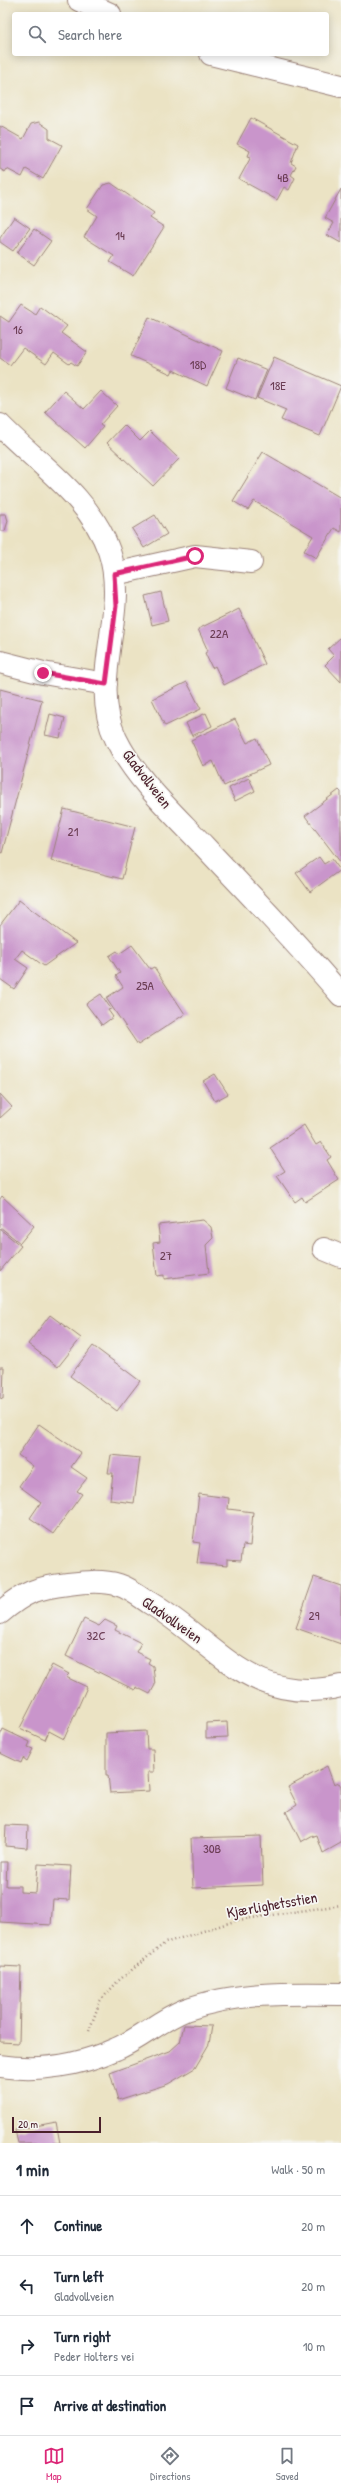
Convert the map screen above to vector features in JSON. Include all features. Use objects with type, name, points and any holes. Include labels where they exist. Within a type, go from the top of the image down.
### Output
[{"type":"street","points":[[79,0],[106,12]]},
{"type":"street","points":[[219,56],[341,86]]},
{"type":"street","name":"Gladvollveien","points":[[0,425],[79,500],[96,525],[109,551],[114,574],[116,606],[106,684],[107,715],[116,739],[134,768],[332,973],[341,995]]},
{"type":"street","points":[[114,574],[195,556],[251,562]]},
{"type":"street","points":[[0,662],[43,673],[106,684]]},
{"type":"street","name":"Gladvollveien","points":[[0,1613],[21,1596],[46,1587],[94,1581],[120,1585],[167,1613],[239,1670],[283,1689],[306,1691],[341,1686]]},
{"type":"street","points":[[0,2066],[31,2070],[47,2069],[116,2049],[183,2011],[207,2003],[249,1996],[341,1994]]},
{"type":"path","name":"Kjærlighetsstien","points":[[83,2059],[87,2037],[100,2001],[122,1977],[165,1944],[238,1920],[341,1905]]},
{"type":"building","points":[[251,118],[298,144],[291,163],[296,166],[291,175],[295,178],[289,190],[284,187],[277,200],[239,179],[251,157],[248,156],[250,151],[237,144]]},
{"type":"building","points":[[39,122],[49,129],[49,138],[62,145],[43,179],[26,169],[22,177],[7,169],[5,172],[0,169],[0,126],[23,139],[31,124]]},
{"type":"building","points":[[111,183],[154,213],[150,218],[164,227],[133,276],[110,262],[114,256],[84,237],[97,216],[87,209],[103,185]]},
{"type":"building","points":[[341,189],[341,243],[327,235],[334,223],[325,218]]},
{"type":"building","points":[[14,217],[30,228],[13,251],[0,242],[0,238]]},
{"type":"building","points":[[34,229],[51,241],[34,265],[17,253]]},
{"type":"building","points":[[21,305],[35,314],[40,306],[67,326],[61,333],[87,352],[77,366],[71,362],[69,364],[54,353],[46,364],[23,348],[10,365],[0,358],[0,316],[9,322]]},
{"type":"building","points":[[149,317],[223,351],[207,386],[173,370],[171,374],[131,356]]},
{"type":"building","points":[[274,357],[341,386],[320,436],[281,420],[286,410],[257,398]]},
{"type":"building","points":[[238,358],[267,370],[255,400],[226,388]]},
{"type":"building","points":[[64,391],[84,409],[101,391],[117,406],[100,425],[103,427],[85,448],[45,412]]},
{"type":"building","points":[[124,425],[140,441],[150,431],[179,459],[153,486],[107,443]]},
{"type":"building","points":[[263,452],[341,498],[341,532],[334,528],[316,558],[304,551],[313,536],[254,501],[248,510],[233,501]]},
{"type":"building","points":[[0,514],[6,514],[8,521],[5,531],[0,531]]},
{"type":"building","points":[[155,515],[167,534],[144,548],[132,529]]},
{"type":"building","points":[[161,592],[168,621],[152,625],[145,596]]},
{"type":"building","points":[[239,609],[265,664],[224,685],[215,666],[212,668],[205,653],[208,651],[198,629]]},
{"type":"building","points":[[341,637],[341,682],[325,665],[334,656],[328,649]]},
{"type":"building","points":[[187,682],[201,709],[165,726],[152,699]]},
{"type":"building","points":[[0,689],[42,700],[2,853],[0,852]]},
{"type":"building","points":[[206,713],[212,726],[192,736],[186,723]]},
{"type":"building","points":[[50,714],[65,718],[60,738],[45,735]]},
{"type":"building","points":[[235,719],[247,743],[257,738],[269,765],[224,786],[213,761],[203,766],[191,740]]},
{"type":"building","points":[[249,778],[255,791],[235,801],[229,788]]},
{"type":"building","points":[[339,790],[341,792],[341,863],[305,816]]},
{"type":"building","points":[[64,809],[135,827],[122,879],[51,861]]},
{"type":"building","points":[[319,857],[324,864],[332,859],[340,870],[310,892],[296,873]]},
{"type":"building","points":[[19,900],[76,943],[44,966],[22,950],[15,959],[28,968],[14,989],[0,979],[0,925]]},
{"type":"building","points":[[132,945],[150,969],[154,967],[185,1014],[138,1045],[106,998],[123,987],[116,976],[120,973],[109,956],[117,951],[119,954]]},
{"type":"building","points":[[101,994],[111,1009],[108,1010],[113,1017],[102,1025],[86,1004]]},
{"type":"building","points":[[215,1074],[228,1094],[215,1101],[203,1081]]},
{"type":"building","points":[[0,1094],[12,1107],[0,1118]]},
{"type":"building","points":[[304,1125],[316,1145],[321,1142],[331,1157],[327,1160],[339,1180],[305,1202],[302,1197],[295,1202],[277,1176],[285,1171],[270,1148]]},
{"type":"building","points":[[2,1196],[34,1226],[20,1243],[0,1227],[0,1199]]},
{"type":"building","points":[[203,1220],[211,1227],[213,1238],[206,1245],[209,1273],[164,1279],[164,1275],[157,1276],[153,1243],[160,1242],[158,1225]]},
{"type":"building","points":[[0,1229],[21,1246],[0,1271]]},
{"type":"building","points":[[50,1315],[81,1338],[58,1367],[28,1344]]},
{"type":"building","points":[[93,1346],[140,1381],[117,1411],[70,1376]]},
{"type":"building","points":[[0,1367],[4,1367],[3,1399],[0,1398]]},
{"type":"building","points":[[39,1424],[81,1453],[71,1467],[87,1478],[77,1491],[82,1494],[53,1534],[30,1518],[41,1502],[19,1486],[33,1466],[18,1455]]},
{"type":"building","points":[[111,1455],[140,1458],[134,1503],[110,1500],[113,1473],[108,1473]]},
{"type":"building","points":[[199,1494],[229,1498],[228,1509],[253,1512],[250,1546],[243,1545],[241,1561],[227,1560],[227,1566],[197,1563],[200,1543],[193,1542]]},
{"type":"building","points":[[314,1577],[341,1586],[341,1644],[296,1628]]},
{"type":"building","points":[[84,1619],[99,1626],[105,1620],[117,1626],[115,1630],[141,1643],[136,1652],[150,1659],[148,1663],[153,1666],[155,1685],[150,1694],[136,1687],[135,1690],[66,1656]]},
{"type":"building","points":[[52,1665],[69,1674],[66,1677],[87,1687],[64,1739],[49,1731],[45,1740],[20,1728]]},
{"type":"building","points":[[227,1722],[228,1737],[206,1738],[206,1723]]},
{"type":"building","points":[[3,1729],[30,1742],[28,1747],[33,1749],[27,1761],[23,1758],[21,1763],[0,1753],[0,1736]]},
{"type":"building","points":[[146,1731],[147,1749],[153,1749],[154,1772],[148,1772],[149,1791],[110,1793],[108,1775],[106,1775],[106,1733]]},
{"type":"building","points":[[327,1766],[334,1785],[339,1783],[341,1786],[341,1843],[323,1853],[317,1836],[314,1837],[313,1835],[301,1842],[286,1812],[297,1805],[288,1787]]},
{"type":"building","points":[[6,1825],[28,1826],[27,1848],[5,1846]]},
{"type":"building","points":[[261,1836],[263,1885],[193,1888],[191,1838]]},
{"type":"building","points":[[0,1862],[7,1862],[6,1886],[20,1886],[20,1892],[36,1893],[38,1864],[71,1866],[69,1900],[53,1899],[51,1925],[0,1922]]},
{"type":"building","points":[[0,1966],[21,1967],[19,2043],[0,2042]]},
{"type":"building","points":[[184,2025],[212,2026],[209,2044],[195,2068],[168,2084],[118,2100],[110,2073],[170,2051],[180,2042]]},
{"type":"building","points":[[56,2122],[60,2143],[18,2143],[15,2130]]},
{"type":"route","points":[[43,673],[106,684],[116,606],[114,574],[195,556]]}]
